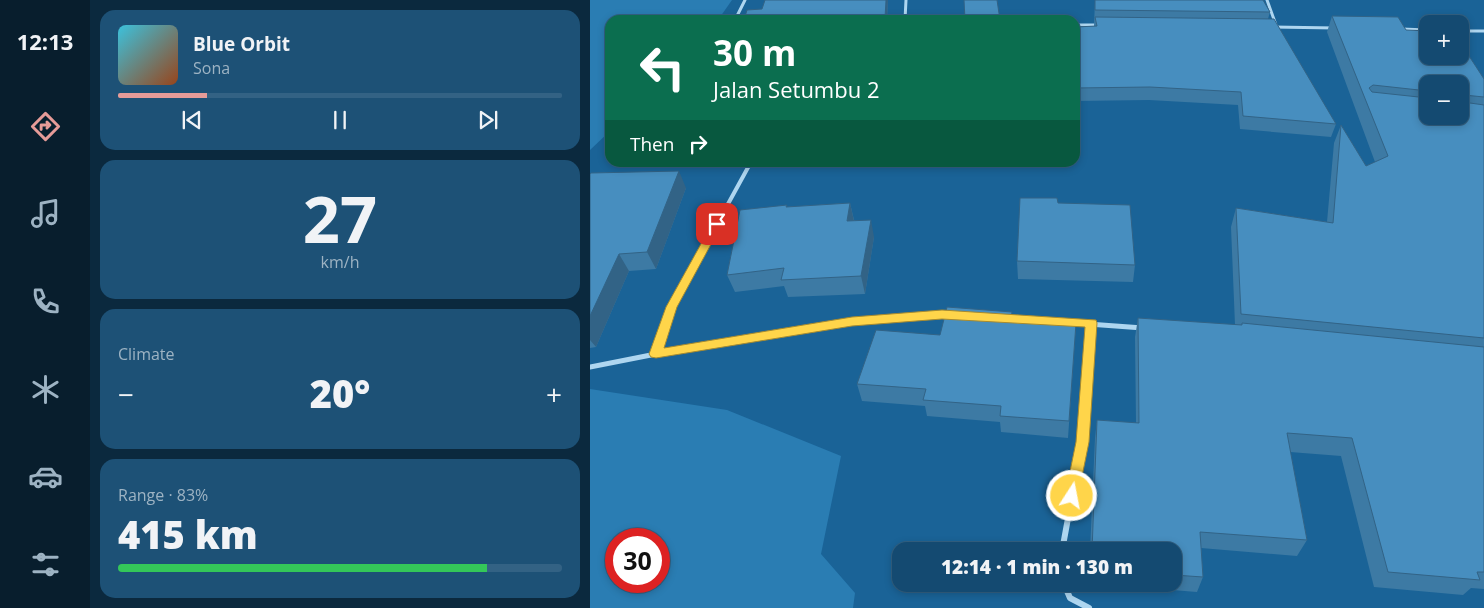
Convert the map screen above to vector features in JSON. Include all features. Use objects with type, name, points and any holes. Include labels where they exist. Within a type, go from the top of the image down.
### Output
[{"type":"street","points":[[738,15],[745,0]]},
{"type":"street","points":[[905,15],[906,0]]},
{"type":"street","points":[[1267,0],[1277,27]]},
{"type":"street","points":[[1080,25],[1104,25]]},
{"type":"street","points":[[1267,26],[1343,28]]},
{"type":"street","points":[[1399,29],[1419,30]]},
{"type":"street","points":[[1469,31],[1484,31]]},
{"type":"street","points":[[656,354],[672,307],[748,167]]},
{"type":"street","points":[[590,367],[656,354],[852,322],[942,315],[962,316]]},
{"type":"street","points":[[1002,318],[1092,323],[1150,329]]},
{"type":"street","points":[[1064,542],[1082,442],[1092,323]]},
{"type":"street","points":[[1067,592],[1070,598],[1089,608]]},
{"type":"shaded area","points":[[590,0],[732,0],[722,15],[605,15],[605,136],[590,150]]},
{"type":"shaded area","points":[[590,389],[727,410],[841,456],[821,554],[855,593],[853,608],[590,608]]},
{"type":"building","points":[[765,0],[886,0],[885,15],[746,15],[747,10],[762,9]]},
{"type":"building","points":[[964,0],[997,0],[999,15],[965,15]]},
{"type":"building","points":[[1095,0],[1263,0],[1270,12],[1095,10]]},
{"type":"building","points":[[1332,16],[1398,17],[1406,30],[1419,31],[1419,65],[1469,65],[1469,56],[1484,79],[1484,97],[1469,96],[1469,75],[1419,75],[1419,90],[1373,85],[1369,88],[1372,92],[1419,97],[1419,125],[1469,125],[1469,103],[1484,105],[1484,338],[1241,314],[1236,208],[1333,223],[1341,125],[1366,166],[1388,156]]},
{"type":"building","points":[[1095,17],[1274,19],[1336,124],[1243,116],[1241,92],[1150,87],[1080,88],[1080,27],[1097,26]]},
{"type":"building","points":[[679,171],[647,252],[619,254],[590,316],[590,174]]},
{"type":"building","points":[[1020,198],[1057,198],[1058,203],[1130,205],[1135,265],[1017,261]]},
{"type":"building","points":[[850,203],[847,221],[871,220],[861,276],[781,280],[784,268],[727,275],[740,210],[787,205],[786,207]]},
{"type":"building","points":[[947,307],[1012,312],[1011,319],[1076,323],[1069,421],[1000,416],[1001,406],[923,400],[926,389],[857,384],[876,330],[940,335]]},
{"type":"building","points":[[1138,318],[1242,325],[1242,323],[1484,347],[1484,572],[1477,572],[1480,580],[1388,572],[1352,438],[1287,433],[1307,540],[1200,532],[1203,577],[1182,576],[1182,542],[1092,542],[1097,420],[1139,423]]},
{"type":"route","points":[[717,224],[672,307],[656,354],[852,322],[942,315],[1092,323],[1082,442],[1072,496]]}]
